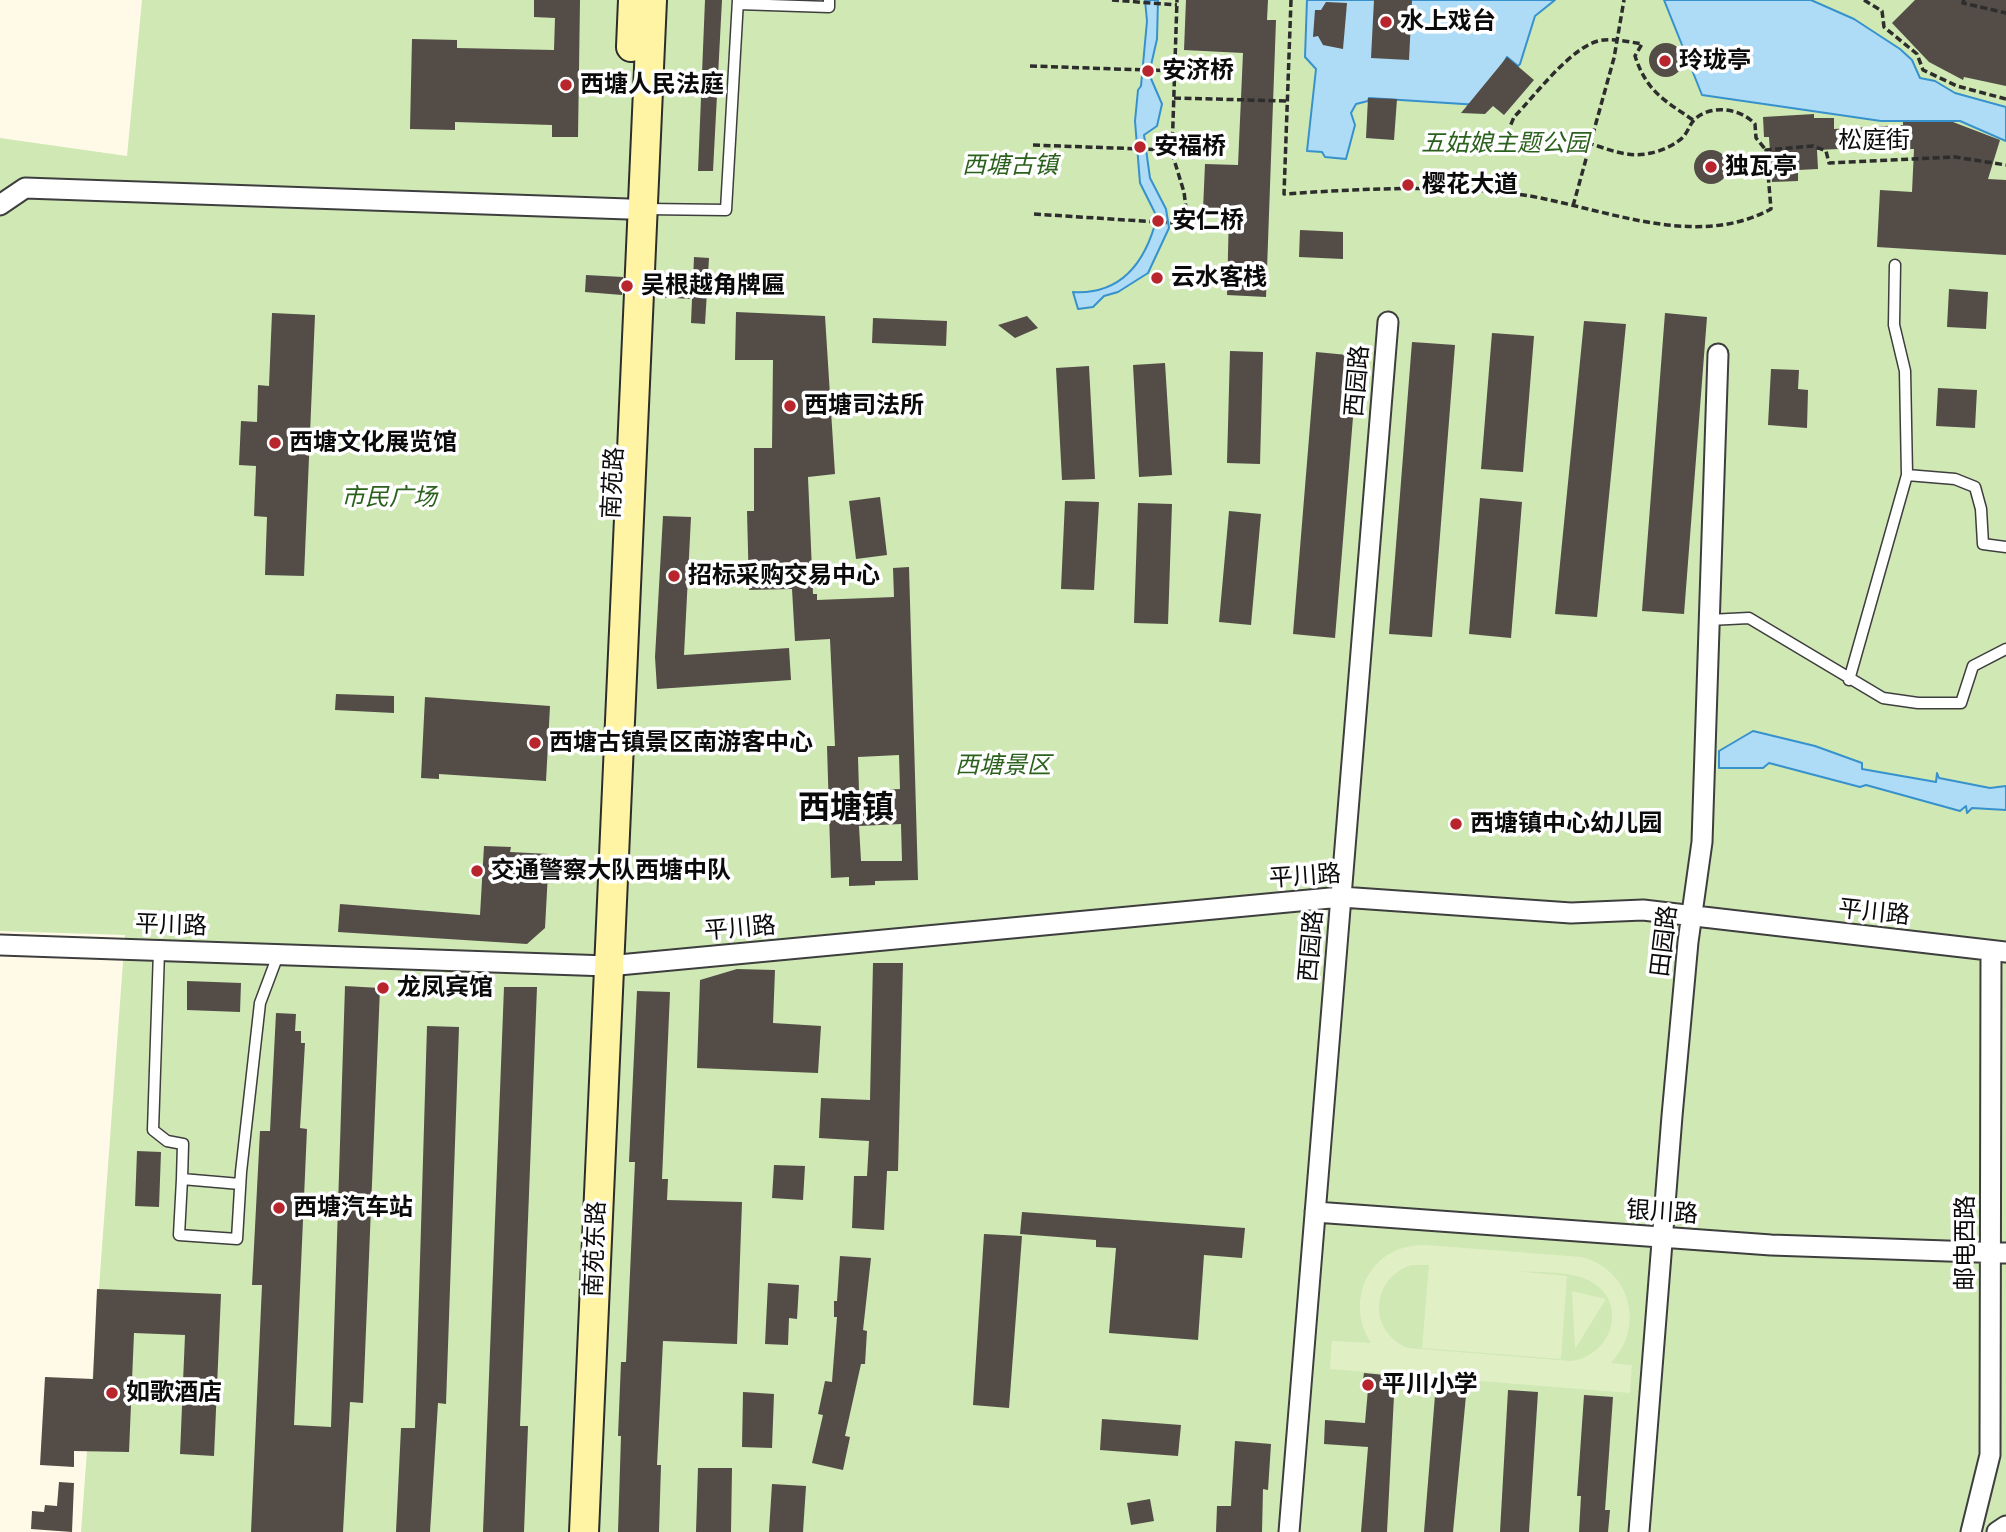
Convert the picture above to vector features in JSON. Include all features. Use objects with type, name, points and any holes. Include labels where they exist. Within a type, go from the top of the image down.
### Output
[{"type":"main road","name":"南苑路","points":[[633,0],[635,209]]},
{"type":"main road","name":"南苑路","points":[[600,966],[635,209],[652,0]]},
{"type":"main road","name":"南苑东路","points":[[565,1532],[600,966]]},
{"type":"main road","name":"南苑东路","points":[[584,1532],[600,966]]},
{"type":"street","points":[[0,205],[25,188],[635,209]]},
{"type":"street","name":"西园路","points":[[1289,1532],[1388,322]]},
{"type":"street","name":"田园路","points":[[1639,1532],[1672,1116],[1702,842],[1718,354]]},
{"type":"street","name":"平川路","points":[[0,945],[600,966],[1341,897],[1571,913],[1643,910],[1999,951]]},
{"type":"street","name":"邮电西路","points":[[1971,1532],[1990,1455],[1998,1253],[1999,951]]},
{"type":"street","name":"银川路","points":[[1315,1212],[1771,1245],[1998,1253]]},
{"type":"street","points":[[1997,1532],[2006,1526]]},
{"type":"lane","points":[[635,209],[726,210],[738,2],[829,3]]},
{"type":"lane","points":[[1849,680],[1907,475],[1905,371],[1894,325],[1895,265]]},
{"type":"lane","points":[[1907,475],[1955,479],[1975,486],[1981,509],[1983,544],[2006,547]]},
{"type":"lane","points":[[1709,620],[1749,618],[1883,698],[1918,703],[1961,703],[1973,666],[2006,649]]},
{"type":"lane","points":[[159,951],[153,1130],[167,1141],[183,1144],[179,1235],[237,1239],[240,1184],[260,1003],[278,955]]},
{"type":"lane","points":[[182,1179],[240,1184]]},
{"type":"path","points":[[1034,215],[1188,224],[1184,192],[1172,150],[1177,2],[1165,4],[1112,0]]},
{"type":"path","points":[[1291,0],[1284,194],[1353,189],[1509,193],[1682,226],[1752,219],[1771,209],[1766,150],[1756,138],[1755,124],[1746,115],[1720,110],[1704,113],[1693,120],[1683,137],[1651,153],[1616,153],[1572,139],[1536,153],[1526,151],[1511,141],[1509,129],[1514,117],[1573,55],[1589,44],[1617,41],[1643,44],[1635,56],[1648,84],[1655,94],[1693,120]]},
{"type":"path","points":[[1573,206],[1617,41],[1624,0]]},
{"type":"path","points":[[1864,0],[1882,11],[1884,27],[1917,54],[1923,70],[1957,86],[2006,99]]},
{"type":"path","points":[[1964,0],[1963,4],[2006,13]]},
{"type":"path","points":[[1030,66],[1175,71]]},
{"type":"path","points":[[1174,99],[1287,101]]},
{"type":"path","points":[[1032,145],[1172,150]]},
{"type":"path","name":"松庭街","points":[[1766,150],[1813,146],[1826,151],[1829,163],[1955,157],[2006,165]]},
{"type":"green space","name":"西塘景区","points":[[142,0],[2006,0],[2006,1532],[81,1532],[125,935],[0,931],[0,138],[127,156]]},
{"type":"green space","points":[[1426,1245],[1581,1257],[1598,1263],[1611,1273],[1628,1301],[1628,1333],[1622,1348],[1611,1363],[1632,1365],[1630,1393],[1330,1369],[1332,1341],[1371,1343],[1363,1326],[1360,1309],[1367,1277],[1390,1253],[1407,1247]],"holes":[[[1411,1265],[1429,1265],[1422,1348],[1561,1359],[1567,1276],[1513,1271],[1562,1273],[1588,1280],[1601,1289],[1609,1300],[1611,1326],[1597,1349],[1586,1357],[1571,1361],[1408,1348],[1386,1330],[1379,1306],[1381,1293],[1397,1272]]]},
{"type":"green space","points":[[1572,1291],[1606,1299],[1575,1349]]},
{"type":"water","points":[[1145,0],[1158,0],[1157,39],[1149,74],[1162,104],[1157,126],[1144,135],[1150,178],[1166,209],[1169,228],[1148,273],[1118,292],[1104,296],[1093,307],[1078,309],[1073,292],[1106,288],[1130,272],[1146,248],[1157,217],[1140,183],[1135,121],[1147,21]]},
{"type":"water","points":[[1307,0],[1555,0],[1535,16],[1520,64],[1518,66],[1507,57],[1479,105],[1369,98],[1368,101],[1356,104],[1351,113],[1355,125],[1346,159],[1325,157],[1322,152],[1307,151],[1316,69],[1305,57]]},
{"type":"water","points":[[1664,0],[1811,0],[1854,19],[1900,49],[1912,60],[1920,78],[1935,81],[1955,93],[2006,107],[2006,141],[1960,121],[1881,121],[1702,95]]},
{"type":"water","points":[[1753,731],[1815,746],[1862,763],[1862,769],[1936,782],[1937,773],[1939,778],[1990,788],[2006,786],[2006,810],[1972,808],[1967,813],[1966,806],[1960,811],[1866,785],[1860,787],[1769,763],[1763,768],[1719,768],[1719,751]]},
{"type":"building","points":[[534,0],[580,0],[578,137],[552,137],[552,125],[455,122],[455,130],[410,129],[412,39],[457,40],[457,48],[554,50],[555,18],[534,17]]},
{"type":"building","points":[[705,0],[722,0],[713,171],[698,171]]},
{"type":"building","points":[[1186,0],[1268,0],[1267,20],[1276,20],[1266,297],[1227,295],[1229,212],[1203,210],[1205,164],[1238,165],[1243,53],[1184,50]]},
{"type":"building","name":"水上戏台","points":[[1374,0],[1412,0],[1409,60],[1371,58]]},
{"type":"building","points":[[1915,0],[2006,0],[2006,86],[1964,77],[1963,80],[1929,62],[1892,23]]},
{"type":"building","points":[[1326,2],[1347,3],[1343,49],[1323,45],[1318,36],[1313,37],[1315,10],[1321,10]]},
{"type":"building","name":"玲珑亭","points":[[1666,43],[1678,48],[1683,60],[1678,72],[1666,77],[1654,72],[1649,60],[1654,48]]},
{"type":"building","points":[[1507,57],[1534,80],[1504,115],[1493,106],[1485,114],[1461,113]]},
{"type":"building","points":[[1368,98],[1397,99],[1394,140],[1366,138]]},
{"type":"building","points":[[1814,114],[1814,118],[1834,118],[1834,129],[1903,125],[1903,122],[1953,122],[2000,140],[1988,179],[2006,180],[2006,255],[1877,247],[1880,190],[1912,192],[1914,149],[1904,149],[1904,146],[1817,150],[1818,169],[1798,170],[1798,181],[1772,182],[1769,137],[1764,137],[1763,117]]},
{"type":"building","name":"独瓦亭","points":[[1711,150],[1723,155],[1728,167],[1723,179],[1711,184],[1699,179],[1694,167],[1699,155]]},
{"type":"building","points":[[1300,230],[1343,232],[1343,259],[1299,257]]},
{"type":"building","points":[[694,257],[709,258],[705,324],[691,323],[692,299],[655,297],[656,279],[693,281]]},
{"type":"building","points":[[586,275],[623,277],[622,295],[585,292]]},
{"type":"building","points":[[1949,289],[1988,292],[1986,329],[1947,327]]},
{"type":"building","points":[[736,312],[825,316],[835,474],[808,477],[813,594],[817,594],[817,600],[894,597],[893,568],[909,567],[918,880],[875,881],[875,885],[849,886],[849,877],[831,878],[827,746],[835,746],[830,639],[795,641],[792,589],[749,590],[747,511],[754,511],[754,448],[772,448],[773,360],[735,360]],"holes":[[[899,755],[900,789],[859,791],[858,757]],[[901,824],[902,861],[861,861],[859,826]]]},
{"type":"building","name":"西塘文化展览馆","points":[[272,313],[315,315],[304,576],[265,575],[267,517],[254,516],[256,466],[239,465],[241,421],[257,422],[258,385],[269,386]]},
{"type":"building","points":[[1665,313],[1707,317],[1684,614],[1642,611]]},
{"type":"building","points":[[1027,316],[1038,328],[1015,338],[998,325]]},
{"type":"building","points":[[873,318],[947,321],[946,346],[872,343]]},
{"type":"building","points":[[1584,321],[1626,324],[1597,617],[1555,614]]},
{"type":"building","points":[[1492,333],[1534,336],[1523,472],[1481,469]]},
{"type":"building","points":[[1412,342],[1455,345],[1432,637],[1389,634]]},
{"type":"building","points":[[1230,351],[1263,352],[1260,464],[1227,463]]},
{"type":"building","points":[[1316,352],[1358,356],[1335,638],[1293,634]]},
{"type":"building","points":[[1165,363],[1172,475],[1139,477],[1133,365]]},
{"type":"building","points":[[1089,366],[1095,479],[1062,480],[1056,368]]},
{"type":"building","points":[[1771,369],[1799,370],[1798,389],[1808,390],[1807,428],[1768,425]]},
{"type":"building","points":[[1938,388],[1977,390],[1975,428],[1936,426]]},
{"type":"building","points":[[880,497],[887,555],[856,559],[849,501]]},
{"type":"building","points":[[1480,498],[1522,502],[1511,638],[1469,634]]},
{"type":"building","points":[[1065,501],[1099,502],[1094,590],[1061,589]]},
{"type":"building","points":[[1138,503],[1172,504],[1168,624],[1134,623]]},
{"type":"building","points":[[1229,511],[1261,514],[1251,625],[1219,622]]},
{"type":"building","points":[[663,516],[691,517],[684,655],[789,648],[791,680],[657,689],[655,657]]},
{"type":"building","points":[[336,694],[394,696],[394,713],[335,710]]},
{"type":"building","points":[[425,697],[550,706],[546,781],[439,774],[439,779],[421,778]]},
{"type":"building","points":[[484,846],[511,847],[510,852],[549,854],[545,928],[527,944],[338,932],[340,904],[480,915]]},
{"type":"building","points":[[873,963],[903,963],[898,1171],[887,1171],[884,1230],[852,1228],[854,1176],[867,1176],[869,1141],[819,1138],[821,1098],[870,1100]]},
{"type":"building","points":[[737,969],[775,970],[773,1023],[821,1026],[818,1073],[697,1068],[700,980]]},
{"type":"building","points":[[187,981],[241,983],[240,1012],[187,1010]]},
{"type":"building","points":[[345,986],[380,988],[363,1403],[350,1402],[343,1532],[251,1532],[262,1285],[252,1285],[260,1131],[270,1131],[276,1013],[296,1014],[295,1031],[301,1031],[301,1043],[305,1043],[300,1128],[307,1129],[294,1425],[331,1427]]},
{"type":"building","points":[[504,987],[537,987],[520,1426],[528,1426],[524,1532],[483,1532]]},
{"type":"building","points":[[637,991],[670,992],[662,1179],[668,1179],[667,1200],[742,1202],[737,1344],[663,1341],[657,1465],[661,1465],[659,1532],[618,1532],[621,1362],[626,1362],[635,1162],[629,1162]]},
{"type":"building","points":[[427,1026],[459,1027],[446,1404],[438,1403],[430,1532],[396,1532],[401,1428],[415,1428]]},
{"type":"building","points":[[137,1151],[161,1152],[159,1207],[135,1206]]},
{"type":"building","points":[[774,1165],[805,1166],[803,1200],[772,1198]]},
{"type":"building","points":[[1022,1212],[1245,1228],[1242,1258],[1204,1255],[1198,1340],[1109,1333],[1116,1248],[1096,1247],[1096,1240],[1020,1234]]},
{"type":"building","points":[[984,1234],[1022,1236],[1009,1408],[973,1405]]},
{"type":"building","points":[[840,1256],[871,1258],[863,1330],[867,1331],[865,1364],[861,1364],[845,1436],[850,1437],[843,1470],[812,1463],[823,1415],[818,1414],[825,1381],[832,1382],[837,1317],[834,1317],[834,1301],[837,1301]]},
{"type":"building","points":[[768,1283],[799,1285],[797,1319],[789,1318],[788,1345],[765,1344]]},
{"type":"building","name":"如歌酒店","points":[[97,1289],[221,1294],[214,1456],[180,1454],[185,1335],[134,1333],[129,1452],[74,1451],[74,1467],[40,1465],[45,1377],[93,1379]]},
{"type":"building","points":[[1364,1373],[1395,1376],[1387,1532],[1361,1532],[1368,1447],[1324,1444],[1325,1420],[1365,1423],[1368,1389],[1362,1387]]},
{"type":"building","points":[[1436,1383],[1467,1385],[1453,1532],[1424,1532]]},
{"type":"building","points":[[1508,1390],[1538,1392],[1529,1532],[1500,1532]]},
{"type":"building","points":[[743,1392],[774,1394],[772,1448],[742,1447]]},
{"type":"building","points":[[1584,1395],[1613,1397],[1605,1510],[1610,1510],[1608,1532],[1579,1532],[1581,1496],[1577,1496]]},
{"type":"building","points":[[1102,1419],[1181,1425],[1178,1456],[1100,1450]]},
{"type":"building","points":[[1235,1441],[1271,1444],[1268,1490],[1263,1489],[1262,1532],[1216,1532],[1217,1506],[1231,1506]]},
{"type":"building","points":[[698,1468],[732,1468],[731,1532],[696,1532]]},
{"type":"building","points":[[59,1482],[74,1483],[72,1532],[31,1529],[32,1511],[44,1512],[45,1505],[57,1506]]},
{"type":"building","points":[[772,1484],[806,1486],[803,1532],[769,1532]]},
{"type":"building","points":[[1150,1499],[1154,1521],[1131,1525],[1127,1503]]},
{"type":"place","name":"水上戏台","points":[[1386,22]]},
{"type":"place","name":"玲珑亭","points":[[1665,61]]},
{"type":"place","name":"安济桥","points":[[1148,71]]},
{"type":"place","name":"西塘人民法庭","points":[[566,85]]},
{"type":"place","name":"安福桥","points":[[1140,147]]},
{"type":"place","name":"独瓦亭","points":[[1711,167]]},
{"type":"place","name":"樱花大道","points":[[1408,185]]},
{"type":"place","name":"安仁桥","points":[[1158,221]]},
{"type":"place","name":"云水客栈","points":[[1157,278]]},
{"type":"place","name":"吴根越角牌匾","points":[[627,286]]},
{"type":"place","name":"西塘司法所","points":[[790,406]]},
{"type":"place","name":"西塘文化展览馆","points":[[275,443]]},
{"type":"place","name":"招标采购交易中心","points":[[674,576]]},
{"type":"place","name":"西塘古镇景区南游客中心","points":[[535,743]]},
{"type":"place","name":"西塘镇中心幼儿园","points":[[1456,824]]},
{"type":"place","name":"交通警察大队西塘中队","points":[[477,871]]},
{"type":"place","name":"龙凤宾馆","points":[[383,988]]},
{"type":"place","name":"西塘汽车站","points":[[279,1208]]},
{"type":"place","name":"平川小学","points":[[1368,1385]]},
{"type":"place","name":"如歌酒店","points":[[112,1393]]},
{"type":"district","name":"西塘镇","points":[[846,809]]},
{"type":"park label","name":"五姑娘主题公园","points":[[1505,144]]},
{"type":"park label","name":"西塘古镇","points":[[1010,166]]},
{"type":"park label","name":"市民广场","points":[[389,498]]}]
